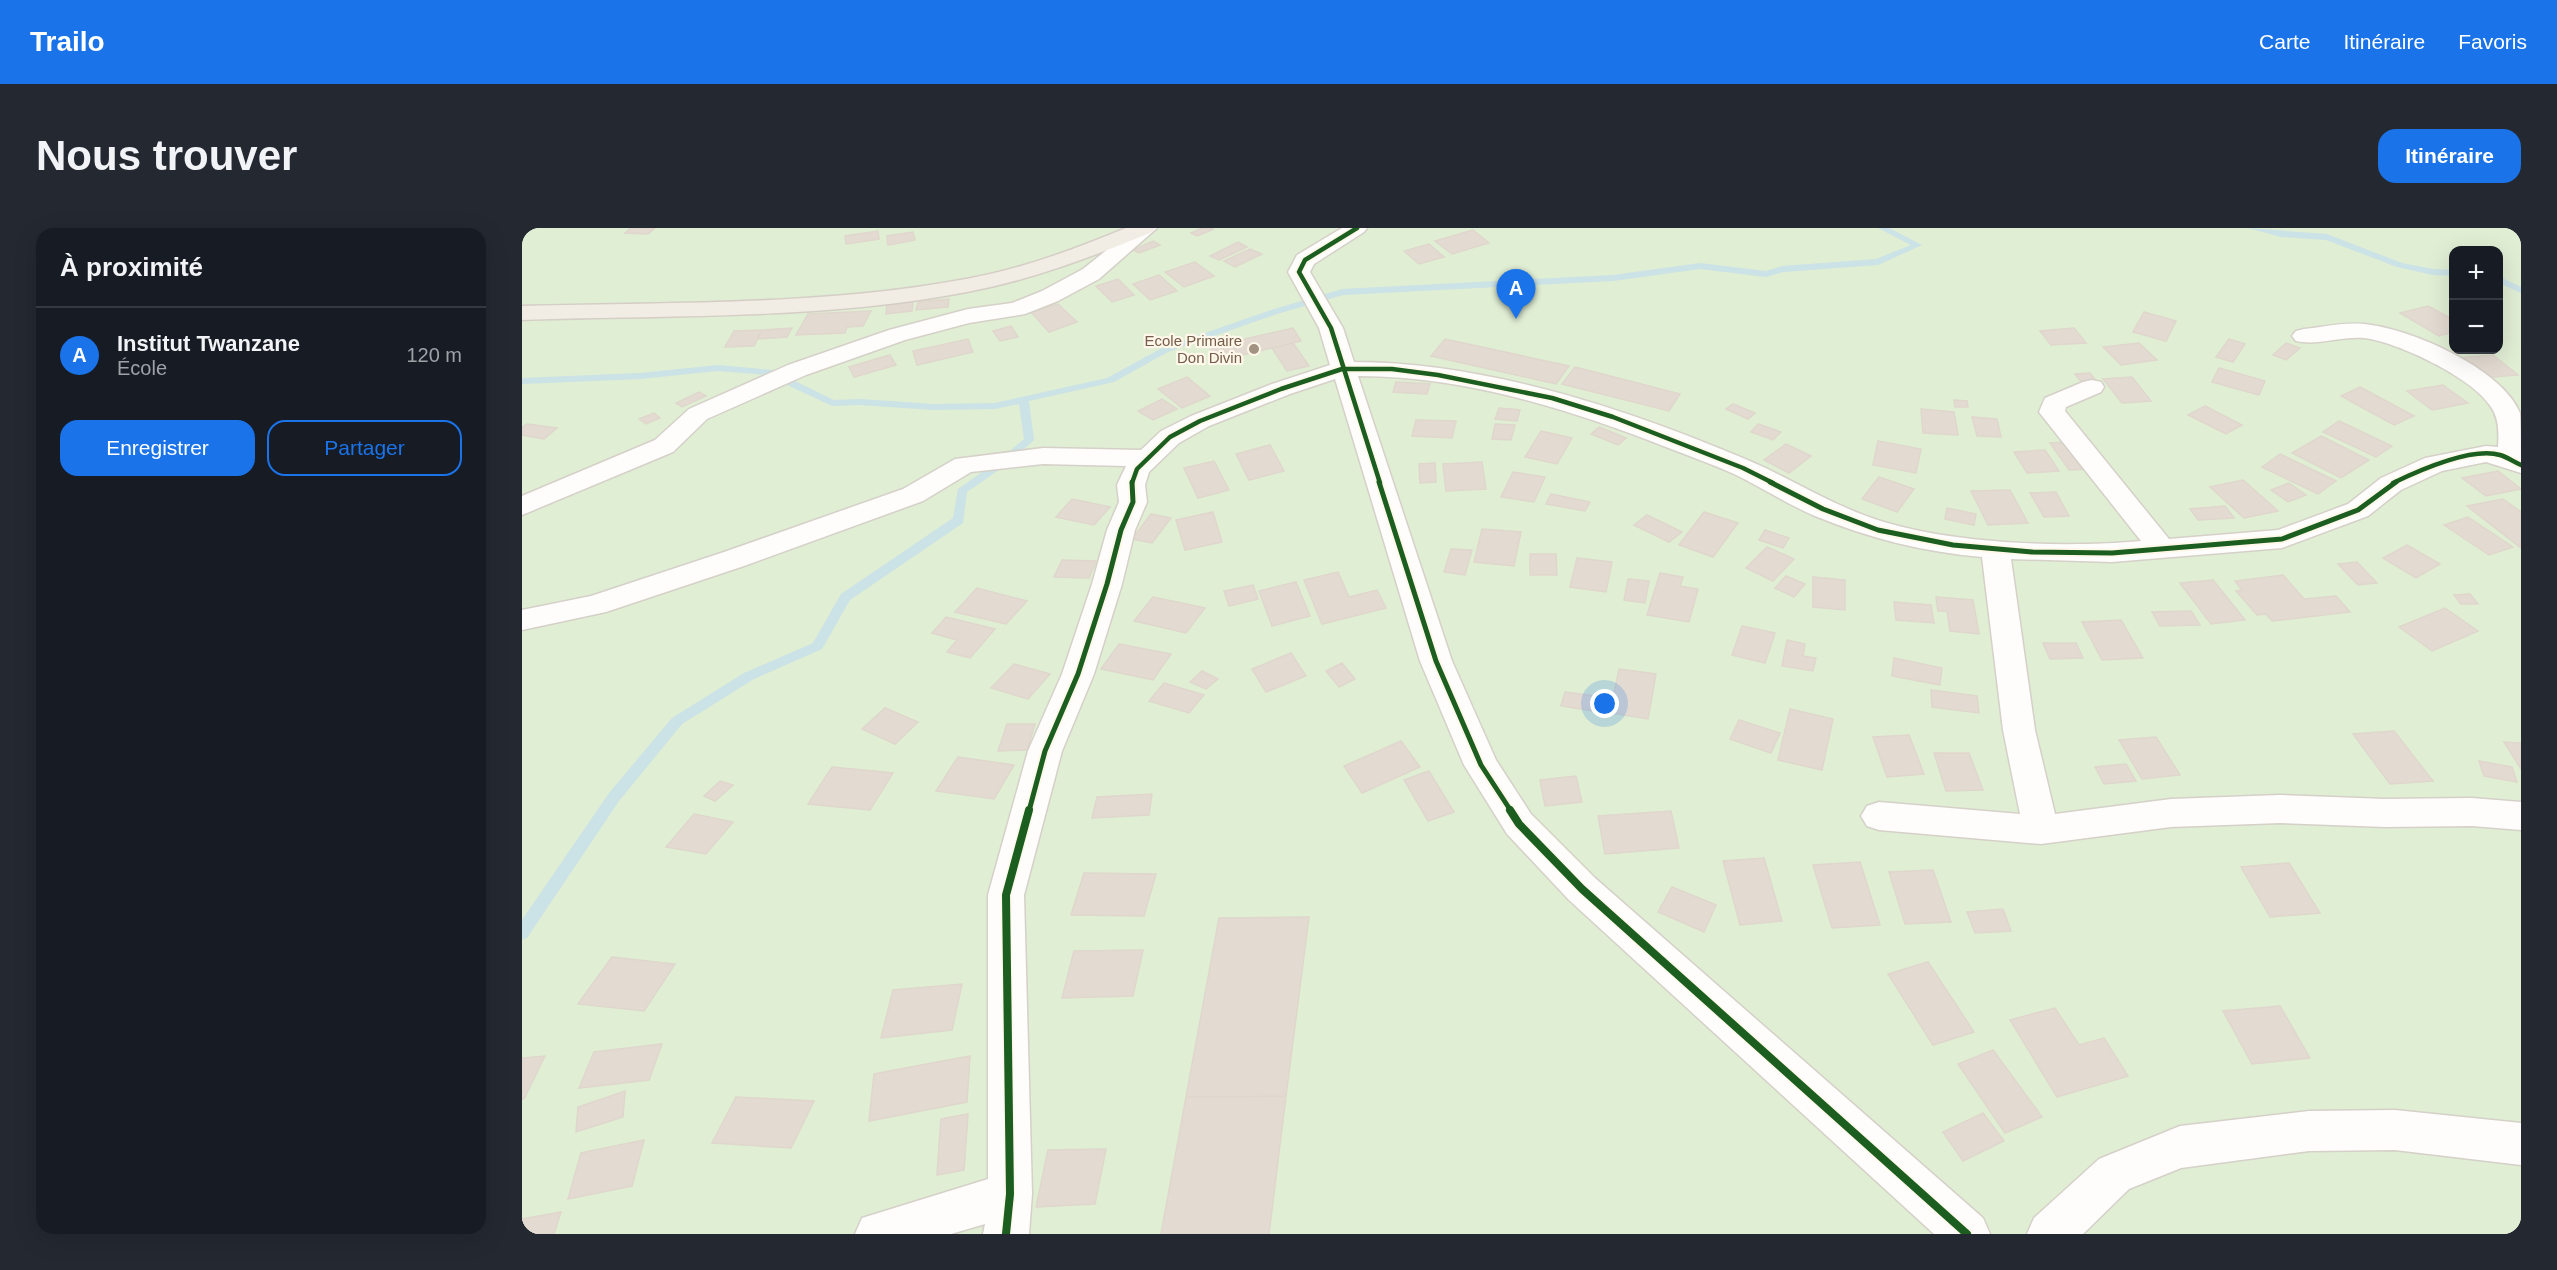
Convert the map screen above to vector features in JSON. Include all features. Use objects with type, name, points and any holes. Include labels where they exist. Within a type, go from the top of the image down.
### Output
[{"type":"highway","points":[[522,313],[838,301],[942,290],[1014,275],[1069,259],[1146,228]]},
{"type":"street","points":[[522,506],[664,446],[698,414],[797,370],[907,333],[968,316],[1017,309],[1050,296],[1092,274],[1146,228]]},
{"type":"street","points":[[1357,228],[1305,260],[1299,272],[1331,328],[1342,369],[1436,661],[1481,765],[1519,824],[1582,889],[1967,1234]]},
{"type":"street","points":[[878,1234],[1009,1214],[1006,895],[1044,751],[1078,674],[1107,584],[1121,530],[1133,502],[1131,485],[1137,469],[1170,437],[1200,421],[1281,389],[1342,369],[1392,369],[1449,377],[1552,398],[1613,417],[1743,468],[1823,509],[1878,530],[1953,545],[2032,552],[2112,553],[2282,539],[2358,510],[2391,484],[2434,464],[2486,454],[2499,455],[2516,462],[2513,438],[2506,414],[2511,396],[2482,385],[2451,364],[2408,342],[2385,334],[2362,331],[2304,336]]},
{"type":"street","points":[[2092,387],[2054,403],[2052,412],[2163,549]]},
{"type":"street","points":[[522,620],[595,605],[734,559],[913,495],[964,465],[1032,457],[1146,458]]},
{"type":"street","points":[[1995,549],[2019,730],[2040,830]]},
{"type":"street","points":[[1879,816],[2040,830],[2171,813],[2280,809],[2385,813],[2472,812],[2521,816]]},
{"type":"street","points":[[2050,1234],[2114,1174],[2180,1147],[2309,1131],[2385,1130],[2521,1144]]},
{"type":"green space","points":[[522,228],[2521,228],[2521,1234],[522,1234]]},
{"type":"building","points":[[631,228],[655,228],[648,234],[625,233]]},
{"type":"building","points":[[1202,228],[1214,229],[1197,236],[1191,233]]},
{"type":"building","points":[[1473,230],[1489,243],[1452,254],[1435,241]]},
{"type":"building","points":[[878,231],[879,239],[846,244],[845,236]]},
{"type":"building","points":[[913,232],[915,240],[888,245],[887,236]]},
{"type":"building","points":[[1153,241],[1160,245],[1139,253],[1133,250]]},
{"type":"building","points":[[1238,242],[1247,247],[1219,260],[1210,256]]},
{"type":"building","points":[[1429,244],[1444,257],[1419,264],[1404,251]]},
{"type":"building","points":[[1250,249],[1262,254],[1235,267],[1224,261]]},
{"type":"building","points":[[1195,262],[1214,276],[1184,287],[1165,272]]},
{"type":"building","points":[[1159,275],[1177,291],[1150,300],[1133,284]]},
{"type":"building","points":[[1118,279],[1134,295],[1112,302],[1096,286]]},
{"type":"building","points":[[949,299],[948,307],[916,310],[918,302]]},
{"type":"building","points":[[913,302],[912,311],[886,314],[887,305]]},
{"type":"building","points":[[1058,304],[1077,322],[1049,332],[1031,312]]},
{"type":"building","points":[[2428,306],[2449,317],[2449,333],[2439,336],[2400,313]]},
{"type":"building","points":[[871,311],[863,326],[847,327],[845,333],[796,335],[808,314]]},
{"type":"building","points":[[2144,312],[2176,321],[2166,341],[2133,332]]},
{"type":"building","points":[[1011,326],[1018,337],[1000,341],[993,331]]},
{"type":"building","points":[[792,328],[787,337],[757,339],[762,330]]},
{"type":"building","points":[[1293,328],[1301,341],[1218,361],[1210,347]]},
{"type":"building","points":[[2074,328],[2086,343],[2051,345],[2040,331]]},
{"type":"building","points":[[762,330],[754,346],[725,347],[734,331]]},
{"type":"building","points":[[968,339],[973,352],[917,365],[913,351]]},
{"type":"building","points":[[1445,339],[1569,366],[1556,384],[1431,356]]},
{"type":"building","points":[[2229,339],[2245,344],[2233,362],[2216,357]]},
{"type":"building","points":[[1293,343],[1309,366],[1287,371],[1272,348]]},
{"type":"building","points":[[2139,343],[2157,360],[2121,365],[2103,347]]},
{"type":"building","points":[[2286,343],[2300,348],[2286,360],[2273,355]]},
{"type":"building","points":[[890,355],[896,365],[854,377],[849,367]]},
{"type":"building","points":[[2493,355],[2518,375],[2482,378],[2457,358]]},
{"type":"building","points":[[1575,367],[1680,394],[1669,411],[1562,384]]},
{"type":"building","points":[[2219,368],[2265,381],[2259,395],[2212,382]]},
{"type":"building","points":[[2090,373],[2097,382],[2082,383],[2075,374]]},
{"type":"building","points":[[1187,377],[1210,396],[1182,408],[1158,389]]},
{"type":"building","points":[[2132,377],[2151,401],[2122,403],[2103,379]]},
{"type":"building","points":[[1396,382],[1430,384],[1427,394],[1393,392]]},
{"type":"building","points":[[2443,385],[2468,403],[2432,410],[2407,391]]},
{"type":"building","points":[[2360,387],[2414,416],[2394,425],[2341,396]]},
{"type":"building","points":[[699,392],[706,396],[682,407],[676,403]]},
{"type":"building","points":[[1162,399],[1177,409],[1153,420],[1138,411]]},
{"type":"building","points":[[1954,400],[1967,401],[1968,407],[1955,407]]},
{"type":"building","points":[[1733,404],[1755,413],[1748,419],[1726,409]]},
{"type":"building","points":[[2205,406],[2242,425],[2226,434],[2188,415]]},
{"type":"building","points":[[1499,408],[1520,410],[1517,421],[1495,419]]},
{"type":"building","points":[[1921,409],[1954,412],[1958,435],[1923,433]]},
{"type":"building","points":[[654,413],[660,418],[646,424],[639,419]]},
{"type":"building","points":[[1972,417],[1997,419],[2001,437],[1977,436]]},
{"type":"building","points":[[1416,420],[1456,421],[1452,438],[1412,436]]},
{"type":"building","points":[[2339,421],[2392,446],[2376,457],[2323,432]]},
{"type":"building","points":[[527,424],[557,428],[544,439],[522,435],[522,427]]},
{"type":"building","points":[[1495,424],[1515,425],[1511,440],[1492,439]]},
{"type":"building","points":[[1758,424],[1781,432],[1773,440],[1751,432]]},
{"type":"building","points":[[1599,427],[1626,438],[1618,445],[1591,434]]},
{"type":"building","points":[[1541,431],[1572,438],[1557,464],[1525,457]]},
{"type":"building","points":[[2321,436],[2369,460],[2341,478],[2292,453]]},
{"type":"building","points":[[1878,441],[1921,449],[1916,473],[1873,465]]},
{"type":"building","points":[[2069,442],[2089,469],[2069,470],[2050,443]]},
{"type":"building","points":[[1786,444],[1811,456],[1789,473],[1764,460]]},
{"type":"building","points":[[1270,445],[1284,471],[1249,480],[1236,454]]},
{"type":"building","points":[[2045,450],[2059,471],[2027,473],[2014,452]]},
{"type":"building","points":[[2280,454],[2336,481],[2318,494],[2262,467]]},
{"type":"building","points":[[1214,461],[1229,490],[1198,498],[1184,468]]},
{"type":"building","points":[[1482,462],[1486,489],[1446,491],[1443,464]]},
{"type":"building","points":[[1435,463],[1436,482],[1420,483],[1419,464]]},
{"type":"building","points":[[2498,471],[2521,489],[2486,496],[2462,478]]},
{"type":"building","points":[[1513,472],[1545,477],[1534,502],[1501,497]]},
{"type":"building","points":[[1879,477],[1914,489],[1897,512],[1862,499]]},
{"type":"building","points":[[2243,480],[2278,511],[2244,518],[2210,487]]},
{"type":"building","points":[[2289,483],[2306,495],[2288,502],[2271,490]]},
{"type":"building","points":[[2010,490],[2028,523],[1988,525],[1971,491]]},
{"type":"building","points":[[2056,492],[2069,516],[2044,517],[2030,493]]},
{"type":"building","points":[[1551,494],[1590,502],[1585,511],[1546,504]]},
{"type":"building","points":[[1072,499],[1110,507],[1094,525],[1056,517]]},
{"type":"building","points":[[2503,499],[2521,512],[2521,548],[2467,506]]},
{"type":"building","points":[[2225,506],[2234,518],[2198,520],[2190,509]]},
{"type":"building","points":[[1947,508],[1976,514],[1974,525],[1945,519]]},
{"type":"building","points":[[1213,512],[1222,542],[1185,550],[1176,520]]},
{"type":"building","points":[[1704,512],[1738,523],[1713,557],[1679,545]]},
{"type":"building","points":[[1151,514],[1171,518],[1152,543],[1132,539]]},
{"type":"building","points":[[1647,515],[1682,532],[1669,542],[1634,525]]},
{"type":"building","points":[[2468,517],[2513,547],[2489,555],[2444,525]]},
{"type":"building","points":[[1482,529],[1521,532],[1514,566],[1474,562]]},
{"type":"building","points":[[1765,530],[1789,538],[1783,548],[1759,540]]},
{"type":"building","points":[[2407,545],[2440,564],[2416,578],[2383,558]]},
{"type":"building","points":[[1767,547],[1794,559],[1773,581],[1746,568]]},
{"type":"building","points":[[1451,549],[1472,550],[1465,575],[1444,572]]},
{"type":"building","points":[[1530,554],[1556,554],[1557,575],[1530,575]]},
{"type":"building","points":[[1577,558],[1612,562],[1606,592],[1570,587]]},
{"type":"building","points":[[1062,560],[1096,561],[1089,578],[1054,577]]},
{"type":"building","points":[[2357,562],[2377,583],[2358,585],[2338,564]]},
{"type":"building","points":[[1338,572],[1349,597],[1377,590],[1386,608],[1322,624],[1304,580]]},
{"type":"building","points":[[1660,573],[1683,577],[1680,586],[1698,589],[1689,622],[1647,615]]},
{"type":"building","points":[[2283,575],[2304,599],[2336,596],[2350,612],[2272,621],[2266,614],[2257,615],[2236,591],[2242,590],[2235,581]]},
{"type":"building","points":[[1786,576],[1805,584],[1794,597],[1775,588]]},
{"type":"building","points":[[1813,577],[1845,580],[1845,610],[1813,607]]},
{"type":"building","points":[[1628,579],[1649,581],[1645,603],[1624,600]]},
{"type":"building","points":[[2213,580],[2245,620],[2211,624],[2180,583]]},
{"type":"building","points":[[1296,582],[1310,616],[1272,626],[1259,591]]},
{"type":"building","points":[[1253,585],[1258,599],[1229,606],[1224,591]]},
{"type":"building","points":[[977,588],[1027,601],[1006,624],[955,612]]},
{"type":"building","points":[[2470,594],[2478,604],[2461,604],[2454,595]]},
{"type":"building","points":[[1153,597],[1205,608],[1186,633],[1134,621]]},
{"type":"building","points":[[1936,597],[1973,600],[1979,634],[1950,631],[1947,611],[1938,611]]},
{"type":"building","points":[[1894,602],[1931,605],[1934,623],[1896,620]]},
{"type":"building","points":[[2445,608],[2478,631],[2432,651],[2399,627]]},
{"type":"building","points":[[2191,611],[2200,625],[2160,626],[2152,612]]},
{"type":"building","points":[[946,617],[995,629],[970,658],[947,652],[957,640],[932,633]]},
{"type":"building","points":[[2121,620],[2143,658],[2102,660],[2082,622]]},
{"type":"building","points":[[1742,626],[1775,633],[1765,663],[1732,655]]},
{"type":"building","points":[[1787,640],[1805,644],[1803,656],[1816,658],[1813,671],[1782,666]]},
{"type":"building","points":[[2043,643],[2076,643],[2083,658],[2050,659]]},
{"type":"building","points":[[1119,644],[1171,654],[1153,680],[1101,669]]},
{"type":"building","points":[[1291,653],[1306,676],[1266,692],[1252,669]]},
{"type":"building","points":[[1894,658],[1942,668],[1940,685],[1892,676]]},
{"type":"building","points":[[1342,663],[1355,679],[1339,687],[1326,671]]},
{"type":"building","points":[[1014,664],[1050,674],[1028,699],[991,688]]},
{"type":"building","points":[[1619,669],[1656,674],[1648,719],[1610,713]]},
{"type":"building","points":[[1202,671],[1218,679],[1206,689],[1190,682]]},
{"type":"building","points":[[1164,683],[1204,695],[1189,713],[1149,701]]},
{"type":"building","points":[[1931,690],[1977,696],[1979,713],[1932,707]]},
{"type":"building","points":[[1565,692],[1603,697],[1599,712],[1561,706]]},
{"type":"building","points":[[885,708],[918,722],[895,744],[862,729]]},
{"type":"building","points":[[1790,709],[1833,719],[1822,770],[1778,760]]},
{"type":"building","points":[[1739,720],[1780,733],[1771,753],[1730,739]]},
{"type":"building","points":[[1007,724],[1035,724],[1027,750],[998,751]]},
{"type":"building","points":[[2394,731],[2433,781],[2390,784],[2353,734]]},
{"type":"building","points":[[1909,735],[1924,774],[1887,777],[1873,737]]},
{"type":"building","points":[[2156,737],[2180,775],[2142,779],[2119,740]]},
{"type":"building","points":[[1401,741],[1420,767],[1362,793],[1344,766]]},
{"type":"building","points":[[2504,742],[2521,743],[2521,769]]},
{"type":"building","points":[[1934,753],[1969,753],[1983,790],[1946,791]]},
{"type":"building","points":[[958,757],[1014,765],[994,799],[936,791]]},
{"type":"building","points":[[2479,761],[2512,767],[2517,782],[2484,776]]},
{"type":"building","points":[[2126,764],[2136,781],[2104,784],[2095,767]]},
{"type":"building","points":[[832,767],[893,773],[870,810],[808,804]]},
{"type":"building","points":[[1429,771],[1454,812],[1428,821],[1404,780]]},
{"type":"building","points":[[1576,776],[1582,802],[1545,806],[1540,780]]},
{"type":"building","points":[[720,781],[733,785],[715,801],[704,796]]},
{"type":"building","points":[[1152,794],[1149,815],[1092,818],[1097,797]]},
{"type":"building","points":[[1671,811],[1679,848],[1605,854],[1598,816]]},
{"type":"building","points":[[694,814],[733,822],[706,854],[666,847]]},
{"type":"building","points":[[1764,858],[1782,921],[1740,925],[1723,861]]},
{"type":"building","points":[[1860,862],[1880,925],[1832,928],[1813,865]]},
{"type":"building","points":[[2289,863],[2320,913],[2270,917],[2241,867]]},
{"type":"building","points":[[1933,870],[1951,922],[1905,924],[1889,872]]},
{"type":"building","points":[[1084,873],[1156,874],[1144,916],[1071,915]]},
{"type":"building","points":[[1672,887],[1716,905],[1704,932],[1658,912]]},
{"type":"building","points":[[2003,909],[2011,931],[1975,933],[1967,912]]},
{"type":"building","points":[[1309,917],[1286,1096],[1186,1097],[1219,918]]},
{"type":"building","points":[[1143,950],[1133,996],[1062,998],[1074,951]]},
{"type":"building","points":[[612,957],[675,964],[644,1011],[578,1004]]},
{"type":"building","points":[[1928,962],[1974,1032],[1933,1045],[1888,974]]},
{"type":"building","points":[[962,984],[952,1030],[881,1038],[893,990]]},
{"type":"building","points":[[2280,1006],[2310,1058],[2252,1064],[2223,1011]]},
{"type":"building","points":[[2055,1008],[2079,1045],[2104,1038],[2128,1076],[2057,1097],[2010,1020]]},
{"type":"building","points":[[662,1044],[649,1080],[579,1088],[594,1052]]},
{"type":"building","points":[[1993,1050],[2042,1117],[2005,1133],[1958,1064]]},
{"type":"building","points":[[545,1056],[524,1099],[522,1099],[522,1058]]},
{"type":"building","points":[[970,1056],[967,1102],[869,1121],[874,1074]]},
{"type":"building","points":[[625,1091],[623,1117],[576,1132],[578,1107]]},
{"type":"building","points":[[1286,1096],[1269,1234],[1161,1234],[1186,1097]]},
{"type":"building","points":[[736,1097],[814,1101],[791,1148],[712,1143]]},
{"type":"building","points":[[1983,1113],[2004,1141],[1963,1161],[1943,1132]]},
{"type":"building","points":[[968,1114],[964,1170],[937,1175],[941,1119]]},
{"type":"building","points":[[644,1140],[632,1186],[568,1199],[581,1153]]},
{"type":"building","points":[[1106,1149],[1095,1204],[1036,1207],[1048,1150]]},
{"type":"building","points":[[561,1212],[554,1234],[522,1234],[522,1219]]},
{"type":"waterway","points":[[522,381],[640,376],[718,368],[768,372],[832,403],[860,402],[933,407],[995,406],[1110,380],[1165,350],[1274,312],[1342,292],[1613,278],[1700,266],[1766,274],[1782,269],[1878,262],[1918,245],[1882,228]]},
{"type":"waterway","points":[[2252,228],[2281,234],[2327,237],[2400,265],[2449,273]]},
{"type":"waterway","points":[[2503,281],[2521,290]]},
{"type":"waterway","points":[[522,933],[614,797],[677,721],[749,676],[818,646],[845,597],[959,520],[962,491],[1002,463],[1029,440],[1024,400]]},
{"type":"cycle path","points":[[1357,228],[1305,260],[1299,272],[1331,328],[1436,661],[1481,765],[1519,824],[1582,889],[1967,1234]]},
{"type":"cycle path","points":[[1006,1234],[1010,1194],[1006,895],[1045,751],[1078,674],[1107,584],[1121,530],[1133,502],[1131,485],[1137,469],[1170,437],[1200,421],[1281,389],[1342,369],[1392,369],[1438,375],[1552,398],[1613,417],[1743,468],[1823,509],[1878,530],[1953,545],[2032,552],[2112,553],[2282,539],[2358,510],[2391,484],[2434,464],[2486,454],[2499,455],[2521,465]]},
{"type":"place","name":"Institut Twanzane","points":[[1516,319]]},
{"type":"place","name":"Ecole Primaire Don Divin","points":[[1254,349]]}]
